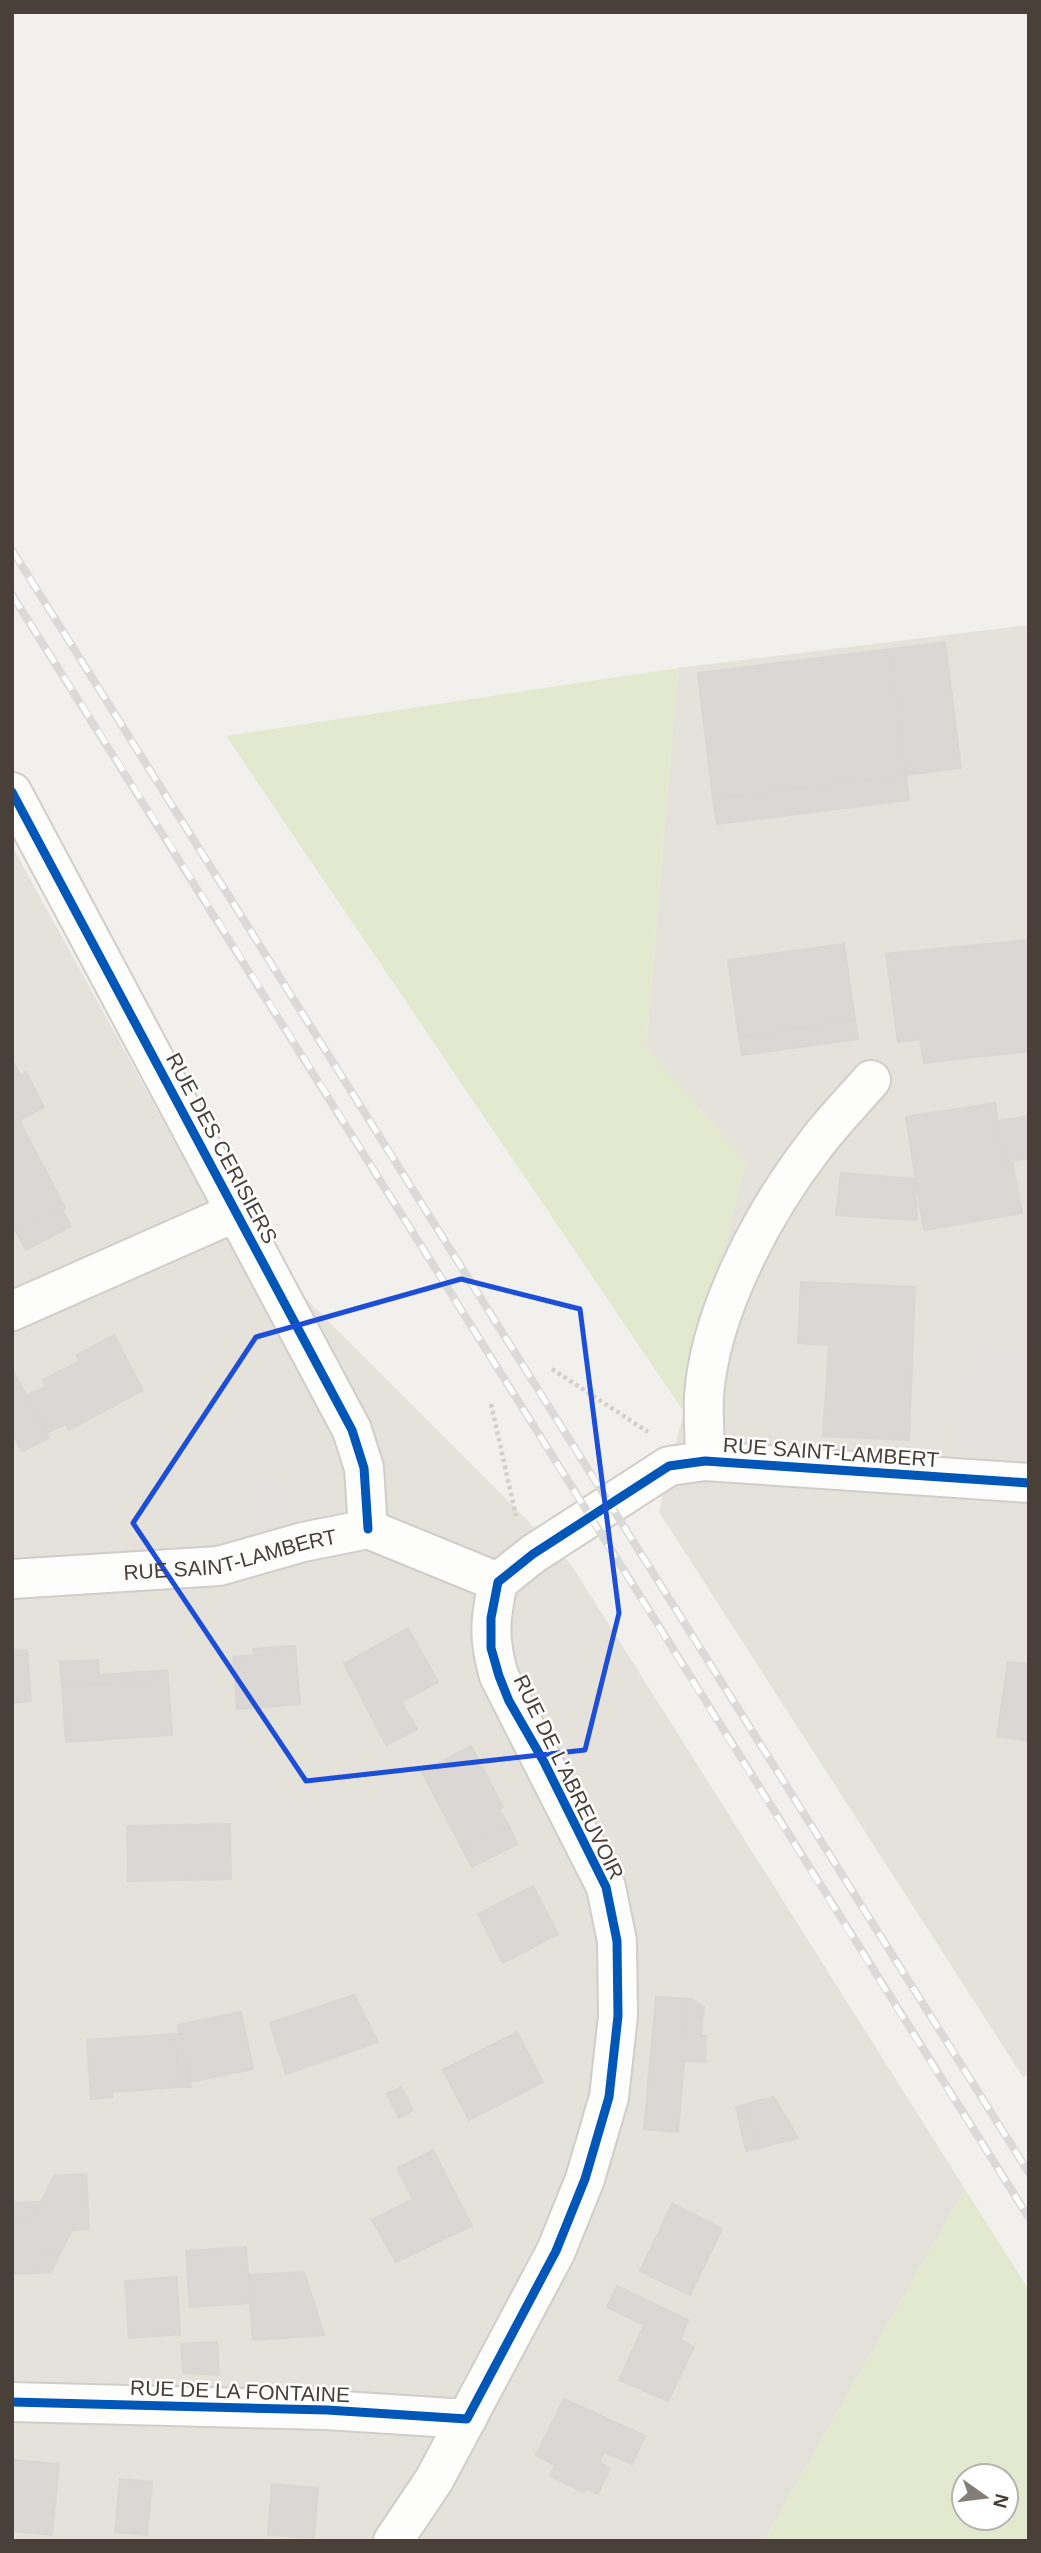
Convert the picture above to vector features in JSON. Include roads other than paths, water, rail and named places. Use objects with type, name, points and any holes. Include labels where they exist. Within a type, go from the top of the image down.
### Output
[{"type":"street","name":"RUE DES CERISIERS","points":[[12,792],[352,1430],[364,1468],[368,1530]]},
{"type":"street","points":[[705,1461],[704,1395],[716,1335],[737,1273],[769,1213],[815,1145],[871,1080]]},
{"type":"street","points":[[12,1311],[236,1212]]},
{"type":"street","name":"RUE SAINT-LAMBERT","points":[[498,1582],[533,1555],[669,1466],[705,1461],[1029,1483]]},
{"type":"street","points":[[368,1530],[498,1582]]},
{"type":"street","name":"RUE SAINT-LAMBERT","points":[[12,1579],[219,1566],[303,1542],[368,1530]]},
{"type":"street","name":"RUE DE L'ABREUVOIR","points":[[393,2541],[434,2480],[556,2251],[585,2179],[609,2097],[618,2016],[617,1941],[606,1887],[544,1762],[509,1701],[491,1648],[491,1618],[498,1582]]},
{"type":"street","name":"RUE DE LA FONTAINE","points":[[12,2402],[327,2410],[467,2419]]},
{"type":"railway","points":[[12,550],[1029,2173]]},
{"type":"railway","points":[[12,595],[1029,2218]]}]
